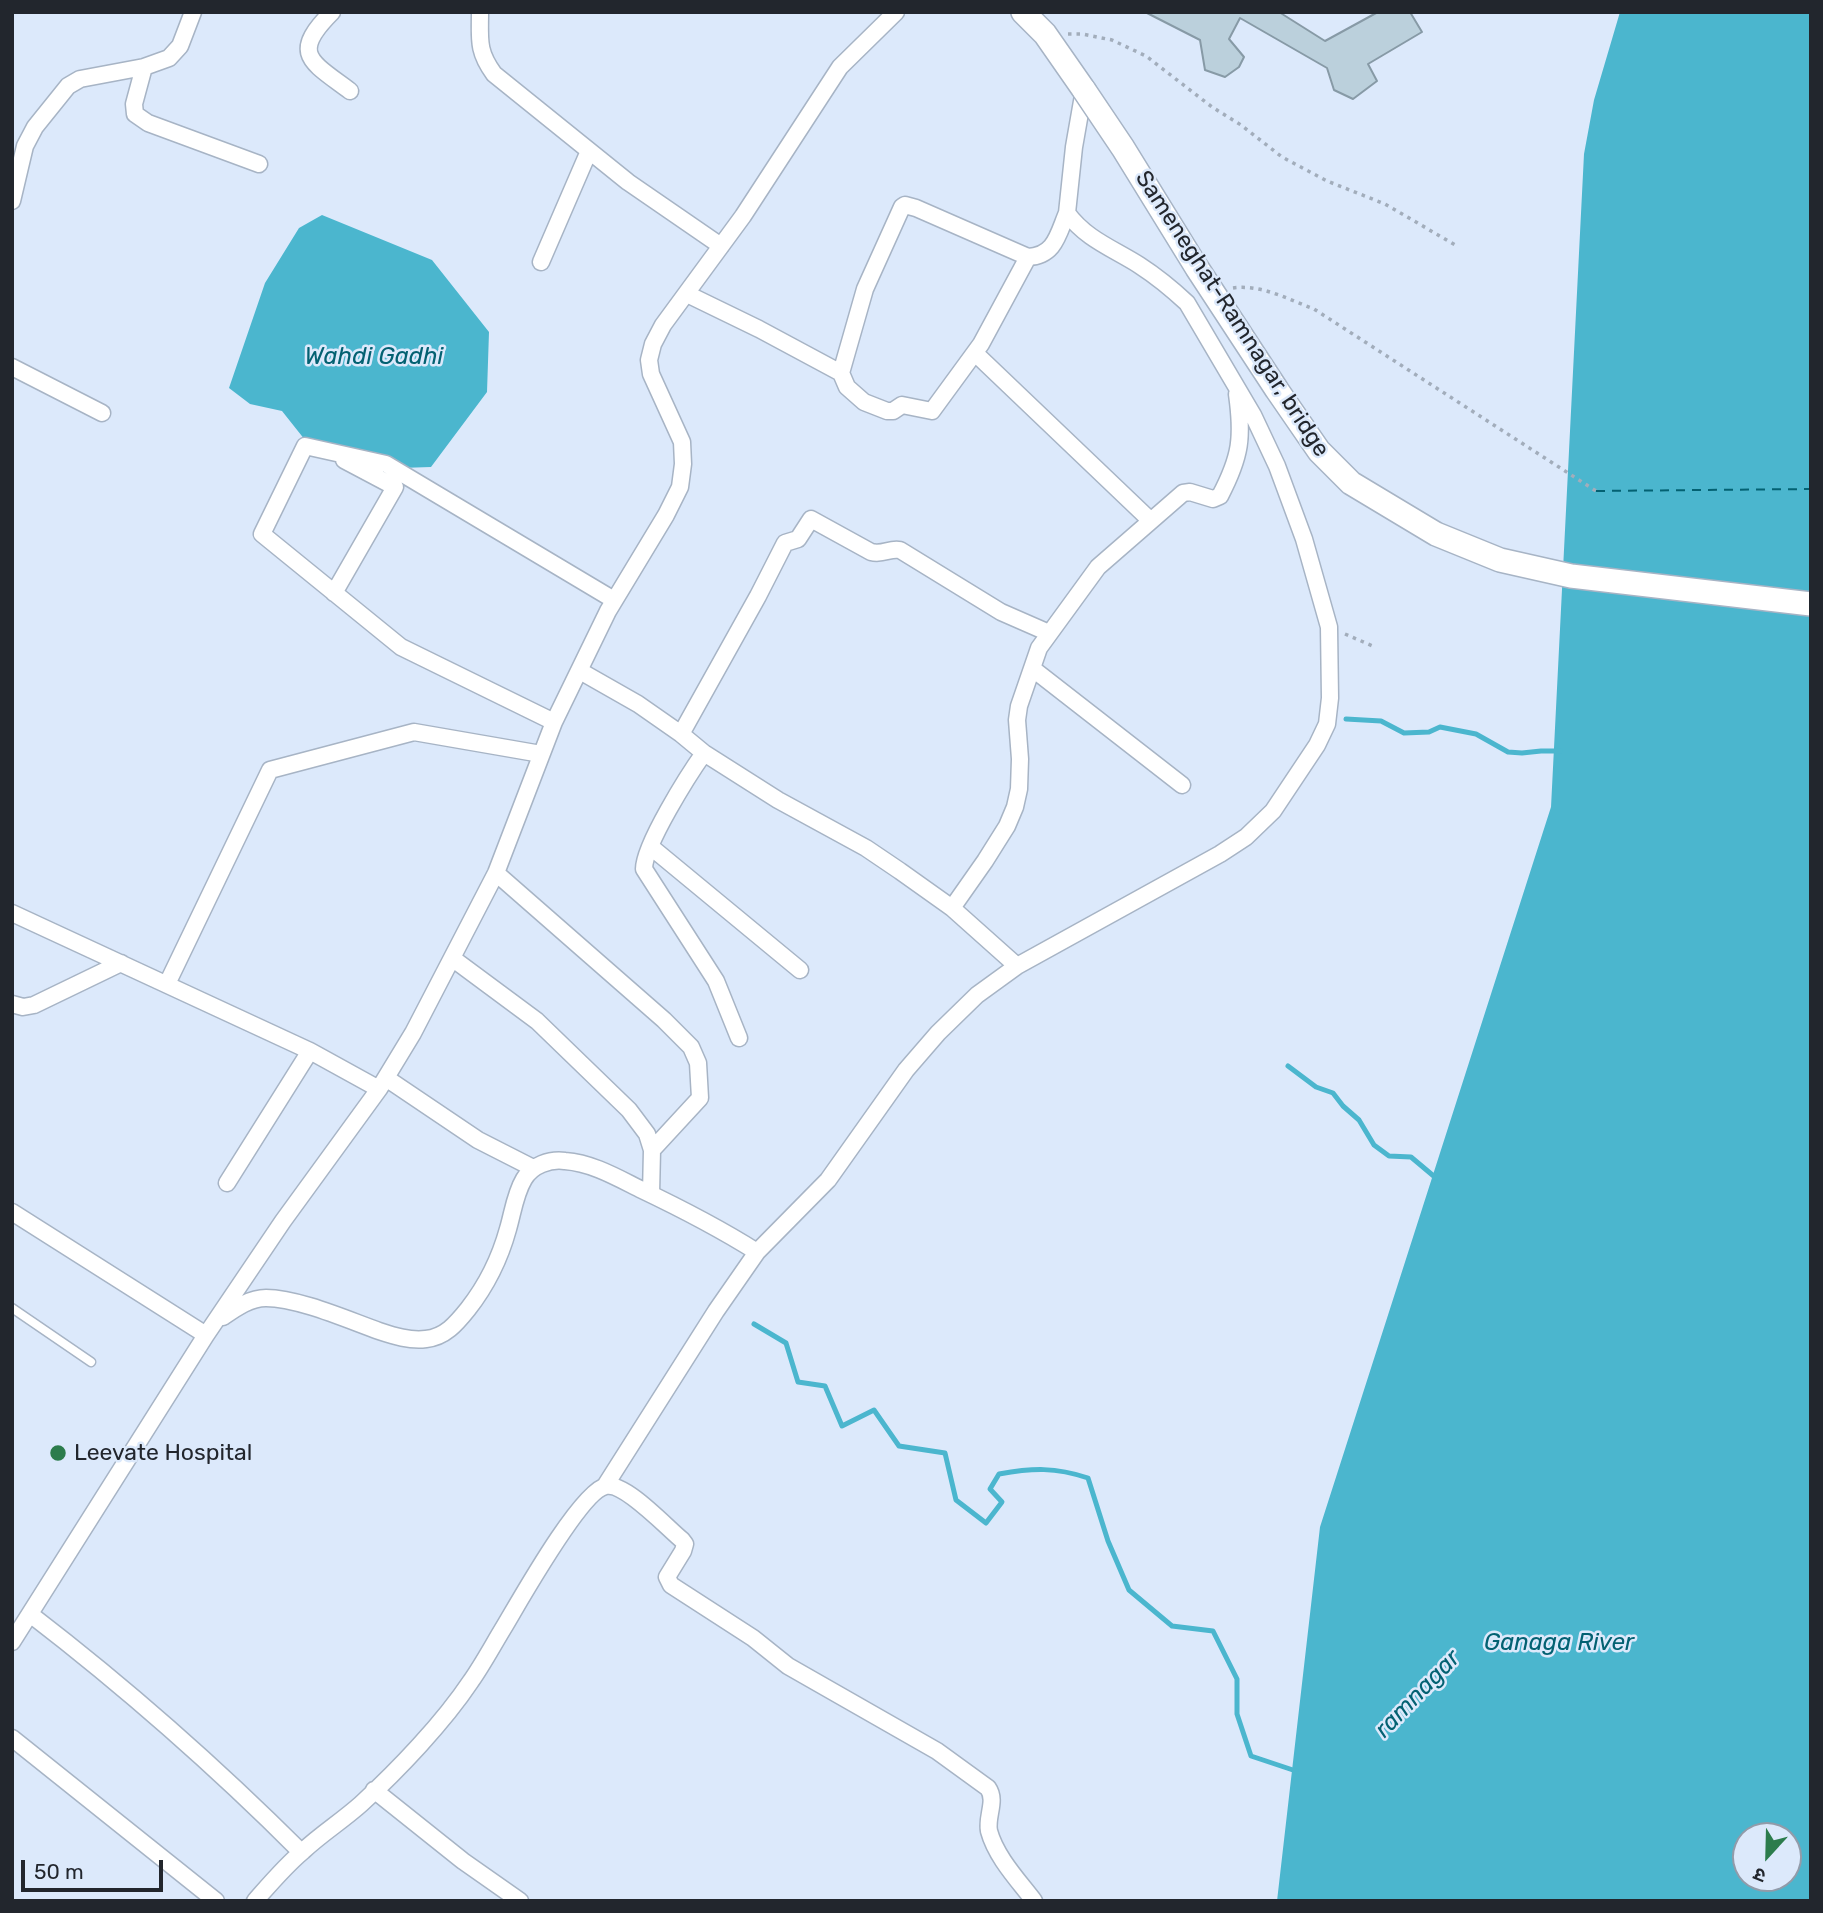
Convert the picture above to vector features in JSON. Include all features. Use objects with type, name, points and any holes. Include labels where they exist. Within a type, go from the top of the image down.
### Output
[{"type":"main road","name":"Sameneghat-Ramnagar, bridge","points":[[1023,12],[1045,34],[1068,64],[1197,268],[1319,452],[1351,483],[1436,534],[1500,560],[1571,576],[1811,604]]},
{"type":"street","points":[[12,201],[19,144],[68,86],[80,79],[144,67],[169,58],[180,46],[193,12]]},
{"type":"street","points":[[332,12],[315,30],[308,43],[310,56],[318,68],[349,91]]},
{"type":"street","points":[[480,12],[483,59],[494,74],[526,97],[628,182],[721,246]]},
{"type":"street","points":[[12,1642],[211,1329],[382,1084],[413,1033],[496,873],[554,722],[614,600],[666,515],[680,486],[682,442],[651,374],[649,360],[653,344],[663,325],[743,216],[840,67],[896,12]]},
{"type":"street","points":[[144,67],[134,104],[135,114],[259,164]]},
{"type":"street","points":[[841,373],[865,289],[905,205],[1028,257],[1039,257],[1054,245],[1067,213],[1074,147],[1084,90]]},
{"type":"street","points":[[541,262],[589,151]]},
{"type":"street","points":[[255,1901],[302,1852],[374,1790],[470,1683],[575,1515],[593,1494],[605,1486],[689,1352],[757,1252],[828,1180],[906,1070],[938,1033],[977,995],[1017,966],[1246,837],[1273,811],[1317,745],[1327,724],[1330,698],[1329,627],[1304,539],[1277,466],[1236,384],[1187,303],[1137,264],[1078,228],[1067,213]]},
{"type":"street","points":[[687,294],[841,373],[847,387],[864,402],[887,411],[893,411],[902,405],[930,412],[975,353],[1028,257]]},
{"type":"street","points":[[975,353],[1151,521]]},
{"type":"street","points":[[12,367],[102,413]]},
{"type":"street","points":[[952,908],[1007,826],[1015,807],[1019,789],[1020,759],[1017,720],[1036,655],[1098,567],[1183,493],[1213,499],[1220,496],[1240,448],[1242,429],[1236,384]]},
{"type":"street","points":[[554,722],[401,647],[262,534],[305,446],[386,464],[614,600]]},
{"type":"street","points":[[327,451],[395,487],[334,593]]},
{"type":"street","points":[[681,734],[785,542],[798,539],[811,519],[871,552],[880,554],[894,549],[900,550],[1001,612],[1049,633]]},
{"type":"street","points":[[1033,669],[1182,785]]},
{"type":"street","points":[[580,671],[638,704],[704,753],[778,800],[866,848],[952,908],[1017,966]]},
{"type":"street","points":[[167,984],[270,770],[414,732],[541,754]]},
{"type":"street","points":[[704,753],[680,789],[651,846],[644,863],[645,873],[716,981],[739,1038]]},
{"type":"street","points":[[651,846],[800,970]]},
{"type":"street","points":[[496,873],[664,1020],[691,1047],[698,1063],[700,1098],[653,1150]]},
{"type":"street","points":[[12,913],[382,1084],[478,1140],[533,1168]]},
{"type":"street","points":[[452,958],[537,1021],[629,1110],[647,1133],[653,1150],[651,1194]]},
{"type":"street","points":[[12,1004],[34,1006],[121,963]]},
{"type":"street","points":[[227,1184],[310,1051]]},
{"type":"street","points":[[211,1329],[244,1303],[266,1298],[301,1305],[413,1340],[444,1334],[476,1298],[499,1259],[517,1192],[533,1168],[550,1161],[563,1160],[584,1164],[651,1194],[757,1252]]},
{"type":"street","points":[[12,1212],[211,1329]]},
{"type":"street","points":[[605,1486],[614,1486],[631,1496],[685,1544],[668,1571],[667,1577],[671,1585],[753,1638],[788,1666],[937,1751],[988,1787],[992,1796],[988,1825],[992,1840],[1012,1873],[1034,1901]]},
{"type":"street","points":[[30,1614],[84,1656],[239,1790],[302,1852]]},
{"type":"street","points":[[12,1738],[216,1901]]},
{"type":"street","points":[[374,1790],[463,1861],[520,1901]]},
{"type":"lane","points":[[12,1308],[90,1362]]},
{"type":"path","points":[[1045,34],[1082,34],[1112,40],[1146,56],[1282,157],[1327,181],[1385,204],[1457,246]]},
{"type":"path","points":[[1232,288],[1244,286],[1268,291],[1314,309],[1596,491]]},
{"type":"path","points":[[1329,627],[1376,647]]},
{"type":"water","name":"Ganaga River","points":[[1620,12],[1811,12],[1811,1901],[1277,1901],[1320,1527],[1551,807],[1584,154],[1594,100]]},
{"type":"water","name":"Wahdi Gadhi","points":[[322,215],[432,260],[489,332],[487,392],[431,467],[369,469],[309,445],[282,411],[250,404],[229,388],[265,283],[299,228]]},
{"type":"building","points":[[1145,12],[1279,12],[1325,41],[1378,12],[1410,12],[1422,32],[1368,64],[1377,81],[1353,99],[1334,90],[1327,68],[1240,18],[1229,39],[1244,57],[1239,67],[1225,77],[1205,70],[1200,40]]},
{"type":"waterway","name":"ramnagar","points":[[1346,719],[1381,721],[1404,733],[1429,732],[1440,727],[1476,734],[1508,752],[1560,751]]},
{"type":"waterway","name":"ramnagar","points":[[1288,1066],[1316,1087],[1333,1093],[1359,1120],[1374,1145],[1389,1156],[1411,1157],[1436,1178]]},
{"type":"waterway","name":"ramnagar","points":[[754,1324],[786,1343],[798,1382],[825,1386],[842,1426],[874,1410],[899,1446],[945,1453],[956,1500],[986,1523],[1002,1502],[990,1489],[999,1474],[1044,1470],[1088,1478],[1108,1541],[1129,1590],[1172,1626],[1213,1631],[1237,1679],[1237,1714],[1251,1756],[1296,1771]]},
{"type":"ferry route","points":[[1596,491],[1811,489]]},
{"type":"place","name":"Leevate Hospital","points":[[58,1453]]}]
